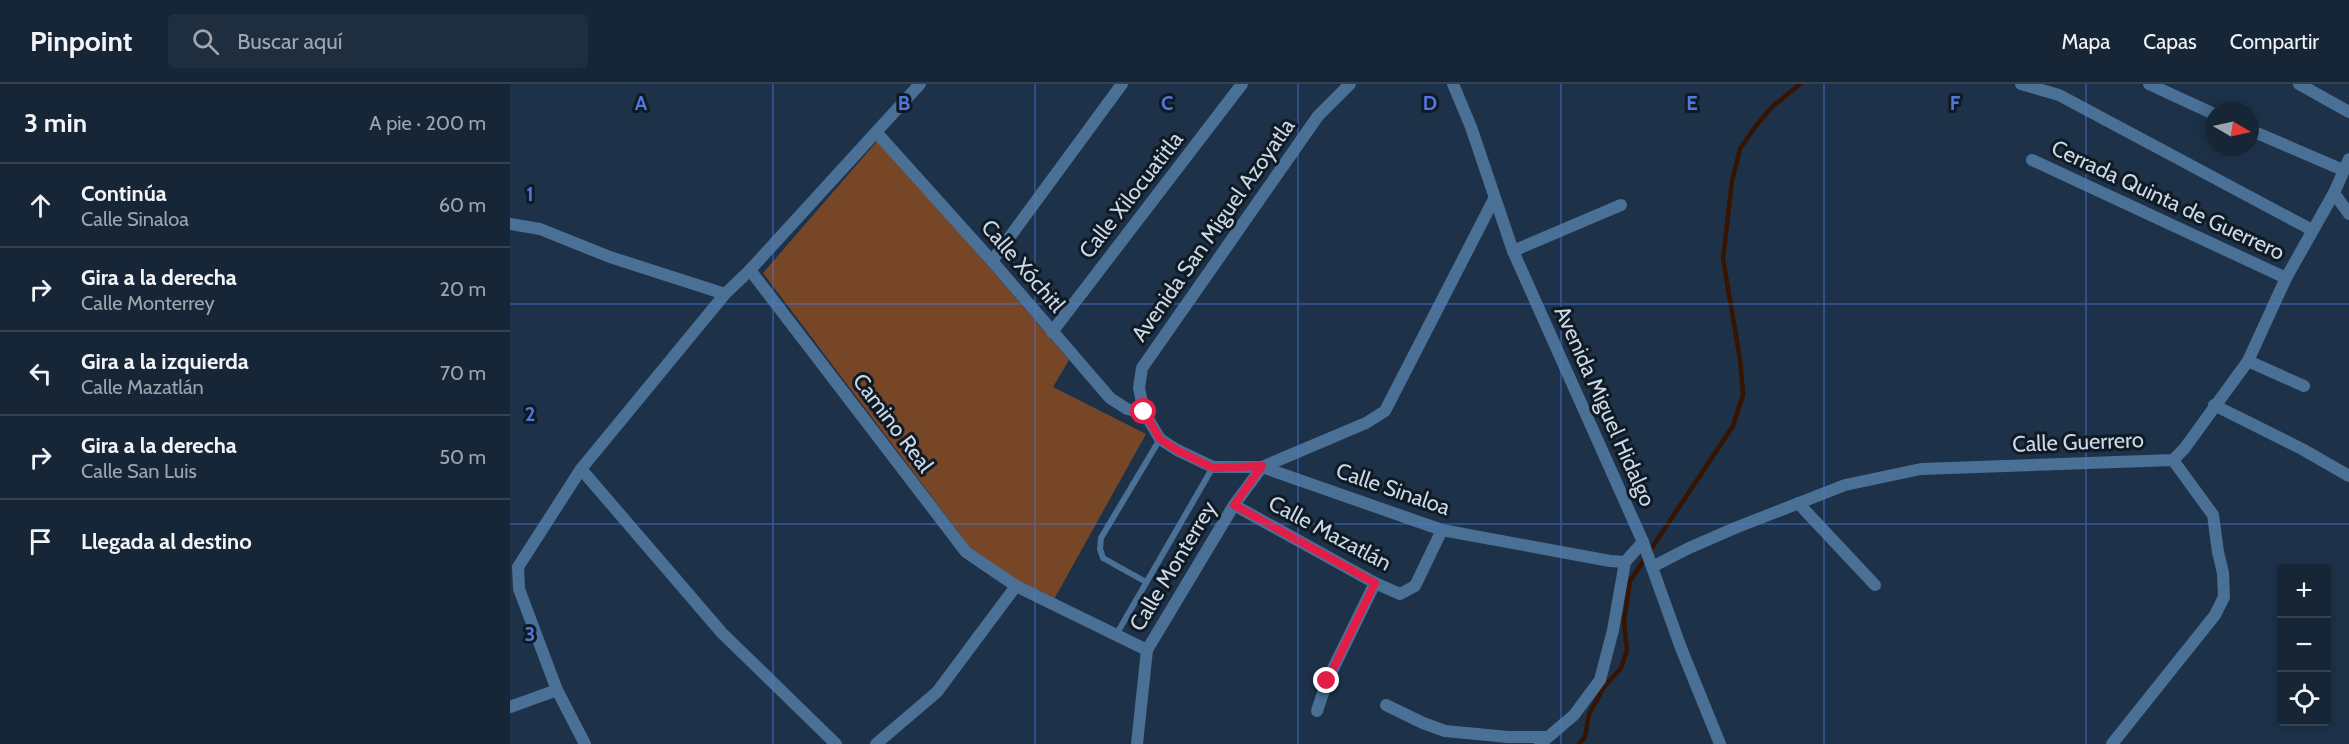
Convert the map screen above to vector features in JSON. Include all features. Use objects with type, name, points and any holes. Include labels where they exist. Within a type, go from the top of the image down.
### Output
[{"type":"street","points":[[585,744],[556,690],[519,589],[518,567],[580,469],[725,294],[750,270],[920,84]]},
{"type":"street","points":[[992,261],[1122,84]]},
{"type":"street","name":"Calle Xilocuatitla","points":[[1052,332],[1242,84]]},
{"type":"street","name":"Avenida San Miguel Azoyatla","points":[[1145,412],[1139,388],[1142,369],[1318,116],[1350,84]]},
{"type":"street","name":"Avenida Miguel Hidalgo","points":[[1453,84],[1471,127],[1513,251],[1643,542],[1681,648],[1720,744]]},
{"type":"street","points":[[2021,84],[2059,95],[2312,230]]},
{"type":"street","points":[[2149,84],[2205,110]]},
{"type":"street","points":[[2300,84],[2349,112]]},
{"type":"street","name":"Calle Xóchitl","points":[[877,133],[992,261],[1110,398],[1127,409],[1145,412]]},
{"type":"street","points":[[2259,133],[2346,165]]},
{"type":"street","name":"Cerrada Quinta de Guerrero","points":[[2032,160],[2286,278]]},
{"type":"street","name":"Calle Guerrero","points":[[1652,567],[1689,548],[1845,485],[1922,469],[2173,460],[2184,449],[2248,361],[2286,278],[2334,193],[2346,165]]},
{"type":"street","points":[[2334,193],[2349,214]]},
{"type":"street","points":[[1262,466],[1366,423],[1385,411],[1494,199]]},
{"type":"street","points":[[1513,251],[1621,206]]},
{"type":"street","points":[[510,224],[540,229],[610,257],[725,294]]},
{"type":"street","name":"Camino Real","points":[[750,270],[966,552],[1016,586],[1147,650]]},
{"type":"street","points":[[2248,361],[2304,386]]},
{"type":"street","points":[[2214,405],[2302,449],[2349,476]]},
{"type":"street","name":"Calle Sinaloa","points":[[1145,412],[1160,439],[1213,468],[1262,466],[1443,530],[1590,558],[1625,562]]},
{"type":"street","points":[[2112,744],[2215,615],[2224,597],[2223,573],[2213,515],[2173,460]]},
{"type":"street","name":"Calle Monterrey","points":[[1137,744],[1147,650],[1234,505],[1262,466]]},
{"type":"street","points":[[580,469],[722,633],[837,744]]},
{"type":"street","points":[[1798,503],[1875,585]]},
{"type":"street","name":"Calle Mazatlán","points":[[1234,505],[1375,583],[1400,594],[1414,586],[1443,530]]},
{"type":"street","points":[[1386,705],[1445,731],[1544,740],[1574,715],[1600,680],[1613,630],[1625,562],[1643,542]]},
{"type":"street","points":[[1317,711],[1327,681],[1375,583]]},
{"type":"street","points":[[876,744],[937,692],[1016,586]]},
{"type":"street","points":[[510,707],[556,690]]},
{"type":"lane","points":[[1146,582],[1103,558],[1100,549],[1101,538],[1160,439]]},
{"type":"lane","points":[[1116,635],[1213,468]]},
{"type":"shaded area","points":[[879,139],[1069,360],[1053,387],[1146,434],[1052,603],[964,546],[963,538],[763,273]]},
{"type":"waterway","points":[[1579,744],[1585,737],[1589,714],[1604,687],[1621,668],[1627,650],[1624,622],[1630,581],[1733,426],[1743,395],[1740,359],[1723,259],[1732,181],[1740,149],[1755,127],[1772,107],[1800,84]]},
{"type":"route","points":[[1144,412],[1160,439],[1213,468],[1262,466],[1234,505],[1375,583],[1327,681]]}]
